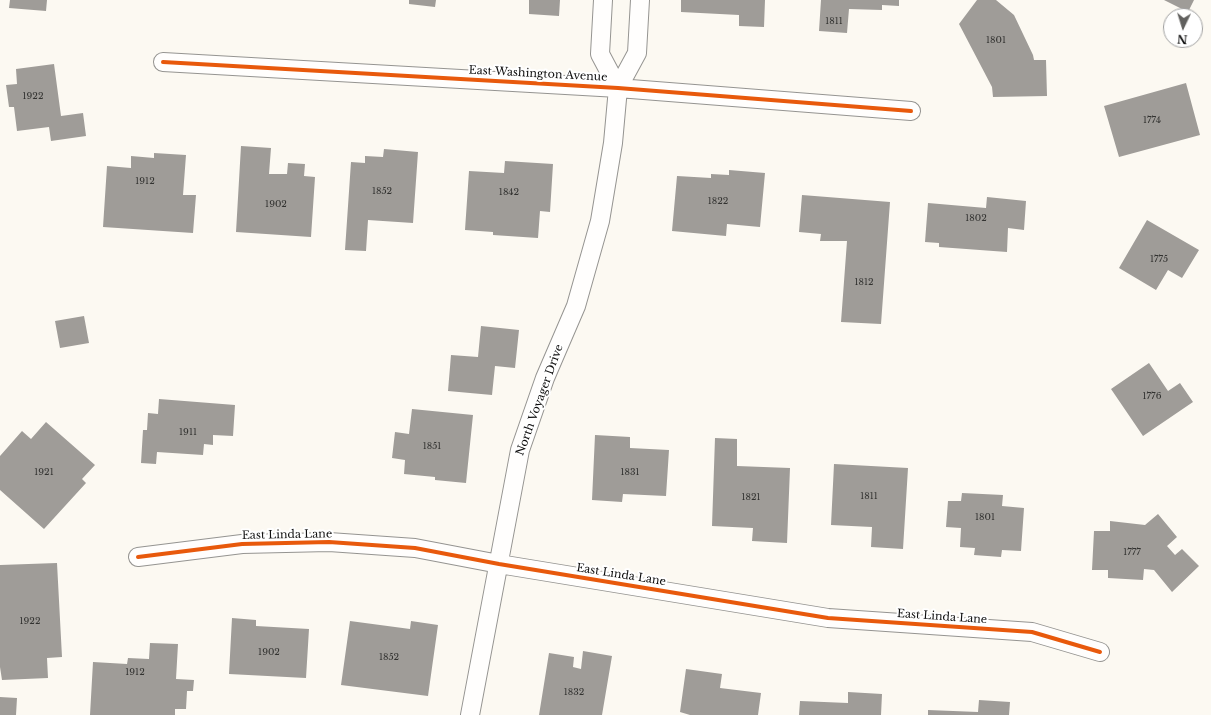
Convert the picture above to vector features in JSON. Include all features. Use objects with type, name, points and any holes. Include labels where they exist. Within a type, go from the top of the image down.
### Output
[{"type":"street","points":[[603,0],[600,54],[618,88]]},
{"type":"street","name":"North Voyager Drive","points":[[470,715],[520,450],[545,378],[576,306],[600,221],[613,143],[618,88],[637,54],[640,0]]},
{"type":"street","name":"East Washington Avenue","points":[[164,62],[618,88],[911,111]]},
{"type":"street","name":"East Linda Lane","points":[[138,557],[242,544],[329,542],[415,548],[499,564],[828,618],[1032,632],[1100,652]]},
{"type":"building","points":[[10,0],[47,0],[46,11],[9,8]]},
{"type":"building","points":[[409,0],[436,0],[435,7],[409,4]]},
{"type":"building","points":[[529,0],[560,0],[559,16],[529,14]]},
{"type":"building","points":[[681,0],[765,0],[764,27],[739,26],[739,15],[681,12]]},
{"type":"building","points":[[821,0],[899,0],[899,6],[882,5],[882,10],[849,9],[847,33],[819,31]]},
{"type":"building","points":[[977,0],[996,0],[1014,15],[1034,60],[1046,60],[1047,96],[993,97],[992,87],[959,24]]},
{"type":"building","points":[[1164,0],[1194,0],[1190,8],[1180,8]]},
{"type":"building","points":[[54,64],[61,116],[83,113],[86,136],[51,141],[49,127],[17,131],[14,107],[9,107],[6,85],[17,84],[16,69]]},
{"type":"building","points":[[1186,83],[1200,135],[1119,157],[1104,106]]},
{"type":"building","points":[[241,146],[271,148],[269,174],[287,174],[288,163],[305,164],[304,176],[315,177],[311,237],[236,232]]},
{"type":"building","points":[[384,149],[418,152],[413,223],[368,220],[366,251],[345,250],[351,162],[365,163],[365,156],[383,157]]},
{"type":"building","points":[[154,153],[186,155],[183,195],[196,195],[193,233],[103,227],[107,166],[131,168],[131,156],[154,158]]},
{"type":"building","points":[[505,161],[553,164],[550,212],[540,211],[538,238],[493,235],[493,232],[465,230],[469,171],[504,173]]},
{"type":"building","points":[[729,170],[765,173],[760,227],[727,224],[726,236],[672,231],[677,176],[711,178],[711,174],[729,175]]},
{"type":"building","points":[[802,195],[890,202],[881,324],[841,322],[847,241],[820,241],[821,234],[799,232]]},
{"type":"building","points":[[987,197],[1026,201],[1024,230],[1008,228],[1007,252],[939,247],[939,243],[925,242],[928,203],[986,208]]},
{"type":"building","points":[[1147,220],[1199,250],[1182,278],[1168,270],[1156,290],[1119,268]]},
{"type":"building","points":[[84,316],[89,343],[60,348],[55,321]]},
{"type":"building","points":[[481,326],[519,330],[515,368],[495,366],[492,395],[448,391],[451,355],[478,357]]},
{"type":"building","points":[[1149,363],[1168,391],[1180,383],[1193,402],[1143,436],[1111,389]]},
{"type":"building","points":[[159,399],[235,405],[233,436],[213,435],[213,445],[204,444],[203,455],[157,452],[156,464],[141,463],[143,430],[147,430],[148,413],[158,414]]},
{"type":"building","points":[[412,409],[473,415],[466,483],[435,480],[435,477],[404,474],[405,460],[392,458],[395,432],[409,434]]},
{"type":"building","points":[[46,422],[95,465],[82,479],[86,483],[44,529],[0,490],[0,456],[22,431],[31,439]]},
{"type":"building","points":[[595,435],[630,437],[630,448],[669,450],[666,496],[623,494],[622,502],[592,500]]},
{"type":"building","points":[[715,438],[737,439],[737,466],[790,468],[787,543],[752,541],[753,528],[712,526]]},
{"type":"building","points":[[834,464],[908,468],[903,549],[871,547],[872,527],[831,525]]},
{"type":"building","points":[[962,493],[1003,495],[1002,506],[1024,508],[1021,551],[1002,550],[1001,557],[974,555],[975,548],[960,547],[961,528],[946,527],[948,501],[961,501]]},
{"type":"building","points":[[1158,514],[1177,537],[1167,546],[1175,555],[1182,549],[1199,566],[1172,592],[1154,570],[1144,569],[1143,580],[1108,578],[1108,570],[1092,570],[1094,531],[1110,531],[1110,521],[1145,525]]},
{"type":"building","points":[[57,563],[62,657],[47,658],[48,678],[2,680],[0,667],[0,565]]},
{"type":"building","points":[[232,618],[256,620],[256,626],[309,629],[306,678],[229,674]]},
{"type":"building","points":[[350,621],[410,629],[411,621],[438,625],[428,696],[341,685]]},
{"type":"building","points":[[150,643],[178,644],[176,679],[194,680],[193,691],[187,691],[186,709],[175,709],[175,715],[90,715],[93,662],[127,664],[128,658],[149,659]]},
{"type":"building","points":[[583,651],[612,656],[602,715],[539,715],[549,653],[574,657],[573,667],[581,669]]},
{"type":"building","points":[[686,669],[722,674],[720,688],[761,693],[758,715],[690,715],[680,712]]},
{"type":"building","points":[[848,692],[882,694],[881,715],[799,715],[800,701],[848,703]]},
{"type":"building","points":[[0,697],[17,698],[16,715],[0,715]]},
{"type":"building","points":[[979,700],[1010,702],[1009,715],[928,715],[928,710],[978,712]]},
{"type":"cycle path","points":[[163,62],[618,88],[911,111]]},
{"type":"cycle path","points":[[138,557],[242,544],[329,542],[415,548],[499,564],[828,618],[1032,632],[1100,652]]}]
